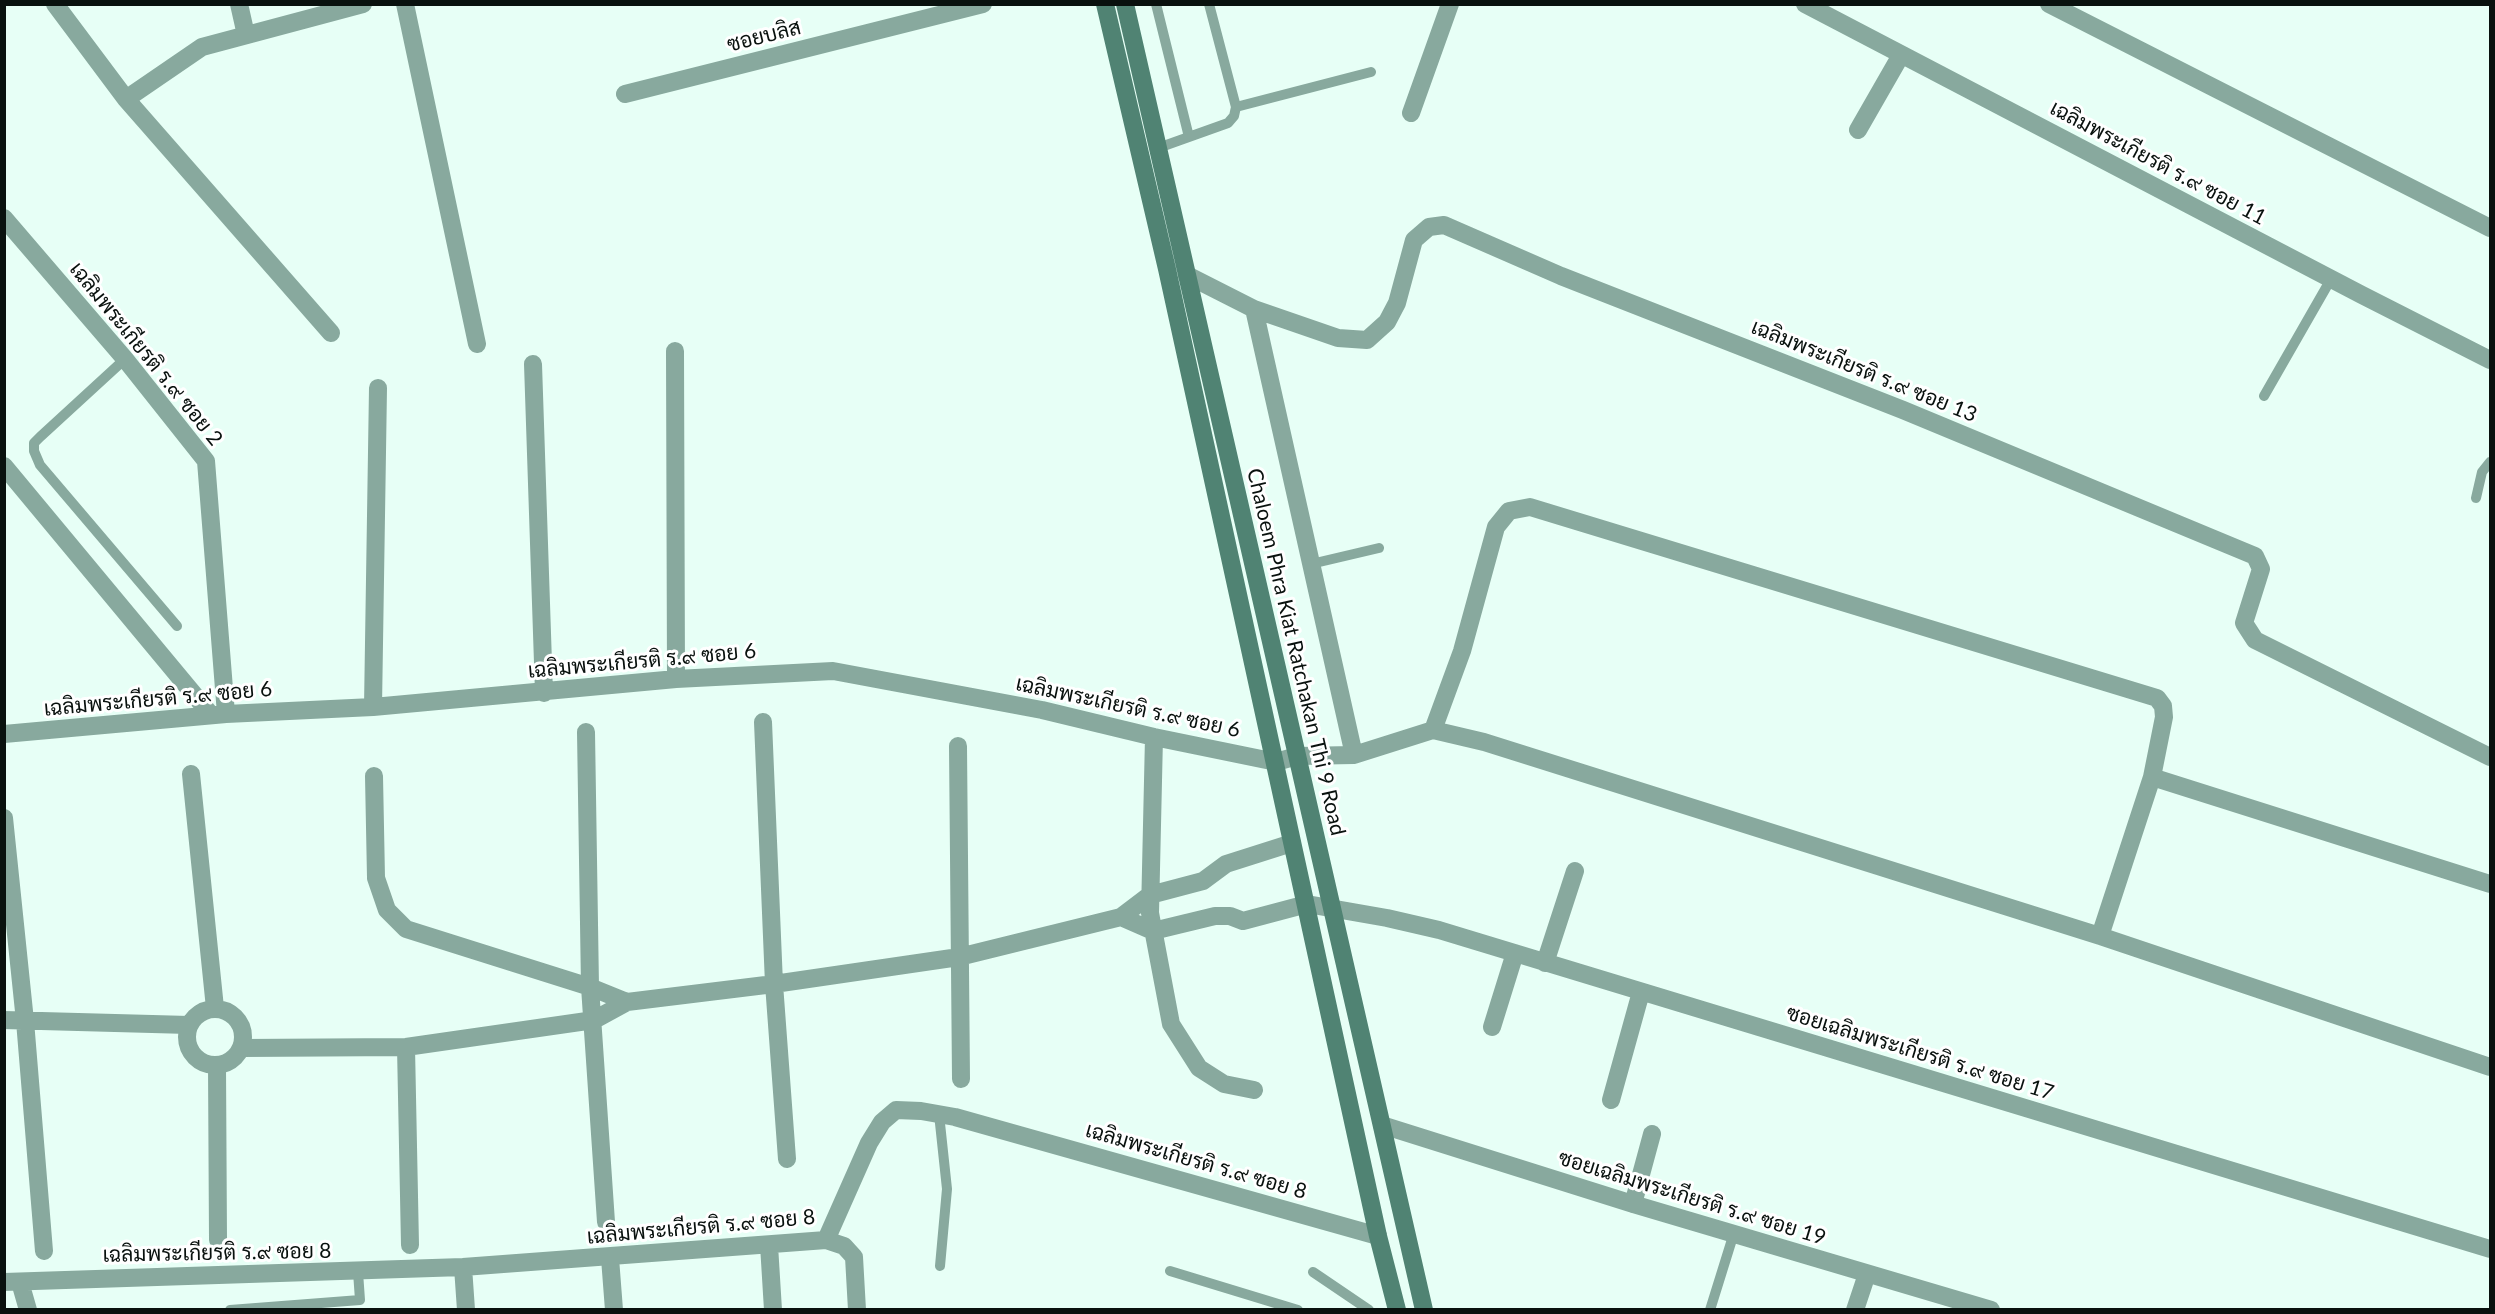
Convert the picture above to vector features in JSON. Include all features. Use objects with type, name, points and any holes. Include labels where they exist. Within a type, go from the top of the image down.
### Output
[{"type":"main road","name":"Chaloem Phra Kiat Ratchakan Thi 9 Road","points":[[1105,4],[1276,762],[1378,1236],[1397,1310]]},
{"type":"main road","name":"Chaloem Phra Kiat Ratchakan Thi 9 Road","points":[[1125,4],[1424,1310]]},
{"type":"main road","points":[[1140,152],[1158,148]]},
{"type":"street","points":[[55,4],[126,99],[331,333]]},
{"type":"street","points":[[239,4],[246,35]]},
{"type":"street","points":[[126,99],[202,47],[363,4]]},
{"type":"street","points":[[405,4],[477,344]]},
{"type":"street","name":"ซอยบลิส","points":[[625,94],[983,4]]},
{"type":"street","points":[[1411,113],[1450,4]]},
{"type":"street","name":"เฉลิมพระเกียรติ ร.๙ ซอย 11","points":[[1805,4],[2490,360]]},
{"type":"street","points":[[2049,4],[2490,228]]},
{"type":"street","points":[[1858,130],[1901,55]]},
{"type":"street","name":"เฉลิมพระเกียรติ ร.๙ ซอย 2","points":[[4,218],[125,359],[206,461],[218,715]]},
{"type":"street","name":"เฉลิมพระเกียรติ ร.๙ ซอย 13","points":[[1187,274],[1254,309],[1338,338],[1367,340],[1387,322],[1397,303],[1414,240],[1429,227],[1444,225],[1561,276],[1903,410],[2255,556],[2261,569],[2244,623],[2255,640],[2490,757]]},
{"type":"street","points":[[1254,309],[1354,755]]},
{"type":"street","points":[[675,351],[676,680]]},
{"type":"street","points":[[533,364],[544,693]]},
{"type":"street","points":[[373,707],[378,388]]},
{"type":"street","points":[[4,466],[218,715]]},
{"type":"street","points":[[1433,730],[1462,651],[1496,527],[1509,511],[1530,507],[2157,698],[2163,706],[2164,717],[2152,777],[2100,936]]},
{"type":"street","name":"เฉลิมพระเกียรติ ร.๙ ซอย 6","points":[[6,732],[218,715],[373,707],[676,680],[833,671],[1042,710],[1154,737],[1276,762]]},
{"type":"street","points":[[763,722],[774,984],[787,1159]]},
{"type":"street","points":[[1276,762],[1297,756],[1354,755],[1433,730],[1484,742],[2100,936],[2490,1067]]},
{"type":"street","points":[[586,732],[590,987],[606,1222]]},
{"type":"street","points":[[1154,737],[1150,895],[1152,931],[1171,1024],[1185,1050],[1199,1068],[1224,1084],[1254,1090]]},
{"type":"street","points":[[958,746],[961,1079]]},
{"type":"street","points":[[191,774],[214,1008]]},
{"type":"street","points":[[374,776],[376,878],[387,910],[406,929],[590,987],[627,1002]]},
{"type":"street","points":[[2152,777],[2490,884]]},
{"type":"street","points":[[4,818],[25,1021],[44,1251]]},
{"type":"street","points":[[242,1048],[406,1047],[594,1020],[627,1002],[774,984],[959,957],[1121,917],[1150,895],[1203,881],[1226,864],[1292,843]]},
{"type":"street","points":[[1545,963],[1575,871]]},
{"type":"street","points":[[1121,917],[1152,931],[1215,916],[1230,916],[1243,921],[1306,904]]},
{"type":"street","name":"ซอยเฉลิมพระเกียรติ ร.๙ ซอย 17","points":[[1306,904],[1398,920],[1515,953],[2490,1249]]},
{"type":"street","points":[[1492,1027],[1515,953]]},
{"type":"street","points":[[1611,1100],[1641,992]]},
{"type":"street","points":[[214,1008],[228,1012],[238,1021],[244,1035],[242,1048],[232,1061],[218,1066],[203,1064],[191,1054],[186,1040],[189,1025],[199,1013],[214,1008]]},
{"type":"street","points":[[4,1020],[189,1025]]},
{"type":"street","points":[[406,1047],[410,1245]]},
{"type":"street","points":[[218,1066],[218,1240]]},
{"type":"street","name":"เฉลิมพระเกียรติ ร.๙ ซอย 8","points":[[12,1282],[464,1267],[826,1240],[869,1143],[882,1122],[896,1110],[939,1114],[1113,1160],[1378,1236]]},
{"type":"street","name":"ซอยเฉลิมพระเกียรติ ร.๙ ซอย 19","points":[[1382,1125],[1634,1204],[1991,1310]]},
{"type":"street","points":[[1634,1204],[1652,1134]]},
{"type":"street","points":[[826,1240],[844,1246],[854,1257],[857,1310]]},
{"type":"street","points":[[769,1245],[773,1310]]},
{"type":"street","points":[[610,1257],[614,1310]]},
{"type":"street","points":[[464,1267],[466,1310]]},
{"type":"street","points":[[1855,1310],[1866,1274]]},
{"type":"street","points":[[12,1282],[28,1310]]},
{"type":"lane","points":[[1156,4],[1189,136]]},
{"type":"lane","points":[[1158,148],[1228,123],[1236,107],[1209,4]]},
{"type":"lane","points":[[1236,107],[1371,72]]},
{"type":"lane","points":[[2264,396],[2331,279]]},
{"type":"lane","points":[[125,359],[34,443],[34,451],[40,465],[177,626]]},
{"type":"lane","points":[[2476,498],[2482,472],[2490,462]]},
{"type":"lane","points":[[1311,564],[1379,548]]},
{"type":"lane","points":[[939,1114],[947,1190],[940,1266]]},
{"type":"lane","points":[[1710,1310],[1734,1233]]},
{"type":"lane","points":[[1170,1271],[1298,1310]]},
{"type":"lane","points":[[230,1310],[360,1300],[358,1272]]},
{"type":"lane","points":[[1313,1272],[1369,1310]]}]
